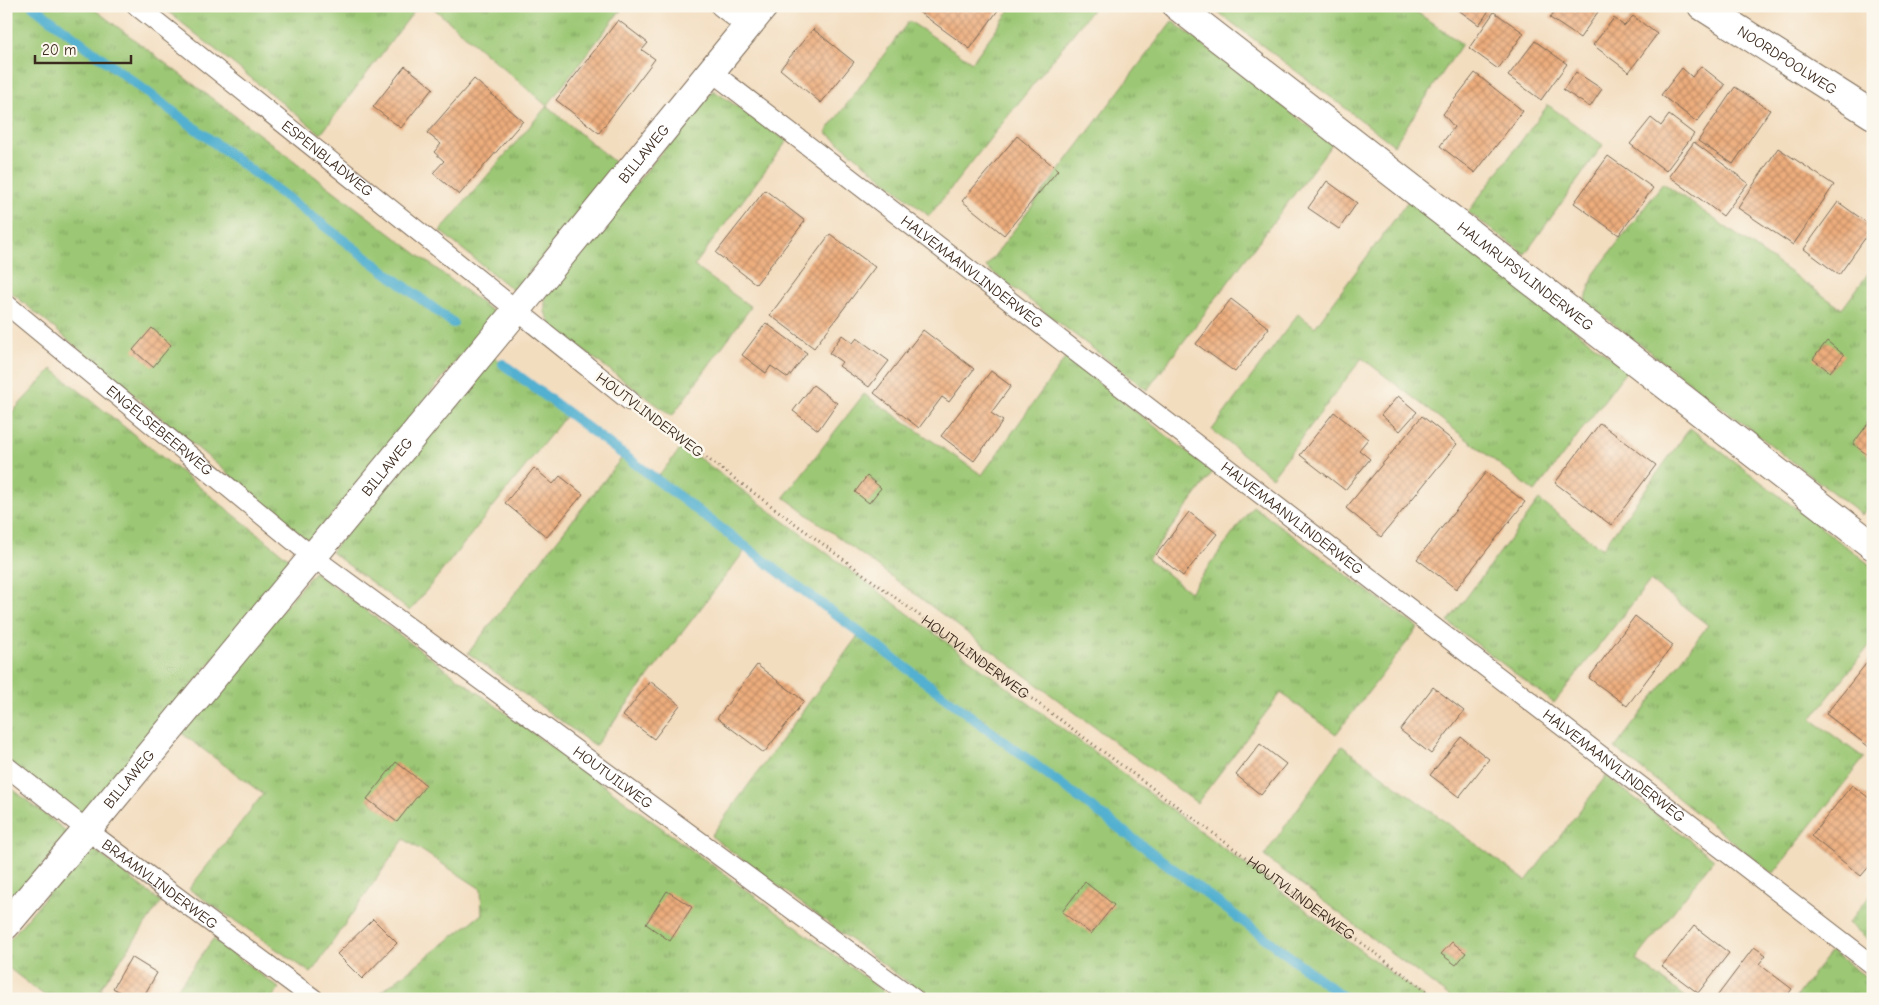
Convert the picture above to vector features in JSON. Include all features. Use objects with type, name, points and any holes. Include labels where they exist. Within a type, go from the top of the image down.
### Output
[{"type":"street","name":"BILLAWEG","points":[[6,924],[87,830],[313,557],[712,72],[764,6]]},
{"type":"street","name":"HALMRUPSVLINDERWEG","points":[[1177,6],[1873,546]]},
{"type":"street","name":"NOORDPOOLWEG","points":[[1702,6],[1873,115]]},
{"type":"lane","name":"ESPENBLADWEG","points":[[137,6],[516,311]]},
{"type":"lane","points":[[720,6],[747,28]]},
{"type":"lane","name":"HALVEMAANVLINDERWEG","points":[[712,72],[1873,965]]},
{"type":"lane","name":"ENGELSEBEERWEG","points":[[6,304],[313,557]]},
{"type":"lane","name":"HOUTVLINDERWEG","points":[[516,311],[630,400]]},
{"type":"lane","name":"HOUTUILWEG","points":[[313,557],[914,999]]},
{"type":"lane","name":"BRAAMVLINDERWEG","points":[[6,766],[87,830],[314,999]]},
{"type":"path","name":"HOUTVLINDERWEG","points":[[630,400],[1437,999]]},
{"type":"green space","points":[[17,6],[90,6],[496,314],[310,542],[6,288],[6,134],[13,125],[6,120],[6,20]]},
{"type":"green space","points":[[161,6],[418,6],[321,134]]},
{"type":"green space","points":[[431,6],[624,6],[547,106]]},
{"type":"green space","points":[[1013,6],[1095,6],[929,216],[826,132],[909,21],[972,62]]},
{"type":"green space","points":[[1210,6],[1408,6],[1462,44],[1394,145]]},
{"type":"green space","points":[[1172,21],[1332,144],[1147,390],[986,267]]},
{"type":"green space","points":[[713,90],[787,141],[694,266],[751,307],[672,416],[553,328],[545,312],[545,294]]},
{"type":"green space","points":[[1548,105],[1603,145],[1525,254],[1468,212]]},
{"type":"green space","points":[[547,106],[619,166],[514,291],[440,231]]},
{"type":"green space","points":[[1663,183],[1842,309],[1873,267],[1873,500],[1862,515],[1585,302],[1594,274]]},
{"type":"green space","points":[[1408,201],[1627,370],[1535,492],[1362,358],[1272,477],[1212,430],[1298,314],[1315,327]]},
{"type":"green space","points":[[493,356],[568,413],[410,611],[331,552]]},
{"type":"green space","points":[[1066,357],[1213,472],[1148,559],[1190,592],[1253,506],[1418,628],[1336,734],[1281,693],[1197,803],[784,497],[864,394],[982,475]]},
{"type":"green space","points":[[52,369],[293,562],[82,820],[6,759],[6,419]]},
{"type":"green space","points":[[1690,428],[1873,567],[1873,641],[1811,719],[1864,758],[1773,874],[1615,748],[1708,625],[1650,581],[1554,703],[1448,622],[1539,500],[1602,549]]},
{"type":"green space","points":[[683,446],[1426,999],[930,999],[711,836],[860,633],[747,548],[595,746],[468,653],[624,455],[656,479]]},
{"type":"green space","points":[[314,572],[894,999],[574,999],[567,994],[563,999],[372,999],[482,914],[481,889],[404,839],[311,973],[189,889],[263,794],[180,732]]},
{"type":"green space","points":[[1342,746],[1526,881],[1606,776],[1714,859],[1636,960],[1688,999],[1452,999],[1264,856]]},
{"type":"green space","points":[[6,784],[70,834],[6,908]]},
{"type":"green space","points":[[88,845],[161,902],[100,989],[117,999],[49,999],[6,966],[6,944]]},
{"type":"green space","points":[[1873,892],[1873,943],[1848,923]]},
{"type":"green space","points":[[213,939],[279,988],[271,999],[170,999]]},
{"type":"green space","points":[[1831,951],[1873,982],[1873,999],[1794,999]]},
{"type":"building","points":[[923,6],[1001,6],[970,49],[919,12]]},
{"type":"building","points":[[1453,6],[1492,6],[1479,25]]},
{"type":"building","points":[[1536,6],[1546,6],[1543,11]]},
{"type":"building","points":[[1558,6],[1602,6],[1580,38],[1550,18]]},
{"type":"building","points":[[1494,12],[1524,33],[1498,69],[1469,48]]},
{"type":"building","points":[[1633,16],[1657,34],[1629,72],[1593,45],[1614,18],[1624,26]]},
{"type":"building","points":[[618,20],[648,43],[642,50],[655,59],[599,133],[556,100]]},
{"type":"building","points":[[813,29],[854,62],[821,103],[780,69]]},
{"type":"building","points":[[1535,41],[1567,64],[1541,100],[1508,76]]},
{"type":"building","points":[[405,66],[433,88],[401,128],[373,107]]},
{"type":"building","points":[[1701,66],[1725,85],[1697,122],[1661,95],[1682,68],[1692,77]]},
{"type":"building","points":[[1576,72],[1602,89],[1590,107],[1563,90]]},
{"type":"building","points":[[1475,73],[1523,111],[1475,173],[1440,146],[1454,127],[1443,114]]},
{"type":"building","points":[[474,79],[523,121],[459,195],[433,173],[444,161],[434,152],[441,144],[427,133]]},
{"type":"building","points":[[1735,87],[1770,110],[1733,164],[1698,141]]},
{"type":"building","points":[[1669,115],[1694,134],[1666,171],[1630,144],[1651,118],[1661,126]]},
{"type":"building","points":[[1017,136],[1058,170],[1004,235],[962,201]]},
{"type":"building","points":[[1694,142],[1748,183],[1723,216],[1669,176]]},
{"type":"building","points":[[1778,148],[1834,185],[1793,245],[1738,208]]},
{"type":"building","points":[[1608,156],[1653,188],[1619,235],[1574,203]]},
{"type":"building","points":[[1327,181],[1357,203],[1339,229],[1308,208]]},
{"type":"building","points":[[765,190],[805,221],[756,284],[716,253]]},
{"type":"building","points":[[1838,202],[1873,227],[1839,275],[1804,249]]},
{"type":"building","points":[[830,234],[875,267],[814,348],[770,315]]},
{"type":"building","points":[[1231,299],[1269,328],[1235,372],[1196,344]]},
{"type":"building","points":[[766,323],[807,353],[788,378],[771,366],[766,373],[742,355]]},
{"type":"building","points":[[152,328],[171,345],[153,367],[133,350]]},
{"type":"building","points":[[923,330],[974,369],[949,402],[942,397],[919,428],[874,393]]},
{"type":"building","points":[[842,335],[853,343],[857,338],[889,361],[869,387],[839,366],[842,362],[829,353]]},
{"type":"building","points":[[1827,341],[1844,355],[1830,372],[1813,359]]},
{"type":"building","points":[[991,371],[1011,386],[991,413],[1003,421],[974,461],[941,436]]},
{"type":"building","points":[[813,385],[837,403],[818,430],[793,411]]},
{"type":"building","points":[[1398,396],[1417,412],[1400,431],[1381,415]]},
{"type":"building","points":[[1334,412],[1368,439],[1359,450],[1370,459],[1345,490],[1300,455]]},
{"type":"building","points":[[1422,416],[1457,444],[1381,537],[1346,508]]},
{"type":"building","points":[[1873,417],[1873,459],[1853,444]]},
{"type":"building","points":[[1600,423],[1656,465],[1611,525],[1555,483]]},
{"type":"building","points":[[534,468],[553,484],[560,476],[583,494],[547,537],[505,503]]},
{"type":"building","points":[[1486,472],[1525,502],[1456,589],[1417,559]]},
{"type":"building","points":[[867,476],[881,488],[869,503],[855,492]]},
{"type":"building","points":[[1189,512],[1217,534],[1183,576],[1156,555]]},
{"type":"building","points":[[1635,616],[1673,645],[1627,706],[1589,678]]},
{"type":"building","points":[[1873,655],[1873,750],[1826,714]]},
{"type":"building","points":[[757,665],[804,701],[764,753],[717,718]]},
{"type":"building","points":[[650,681],[680,705],[654,739],[623,716]]},
{"type":"building","points":[[1433,687],[1464,711],[1431,754],[1400,730]]},
{"type":"building","points":[[1461,737],[1489,759],[1459,797],[1430,775]]},
{"type":"building","points":[[1260,744],[1286,764],[1261,795],[1236,775]]},
{"type":"building","points":[[396,762],[426,785],[397,822],[367,799]]},
{"type":"building","points":[[1852,785],[1873,801],[1873,862],[1861,876],[1811,836]]},
{"type":"building","points":[[1085,882],[1114,905],[1091,934],[1062,912]]},
{"type":"building","points":[[667,891],[692,907],[670,941],[646,924]]},
{"type":"building","points":[[373,919],[397,943],[362,979],[337,954]]},
{"type":"building","points":[[1694,926],[1729,953],[1698,993],[1662,966]]},
{"type":"building","points":[[1452,942],[1466,953],[1456,965],[1441,954]]},
{"type":"building","points":[[1754,947],[1766,955],[1759,964],[1792,989],[1785,999],[1715,999]]},
{"type":"building","points":[[131,957],[157,973],[142,999],[132,999],[113,988]]},
{"type":"waterway","points":[[33,6],[453,323]]},
{"type":"waterway","points":[[503,364],[1346,999]]}]
